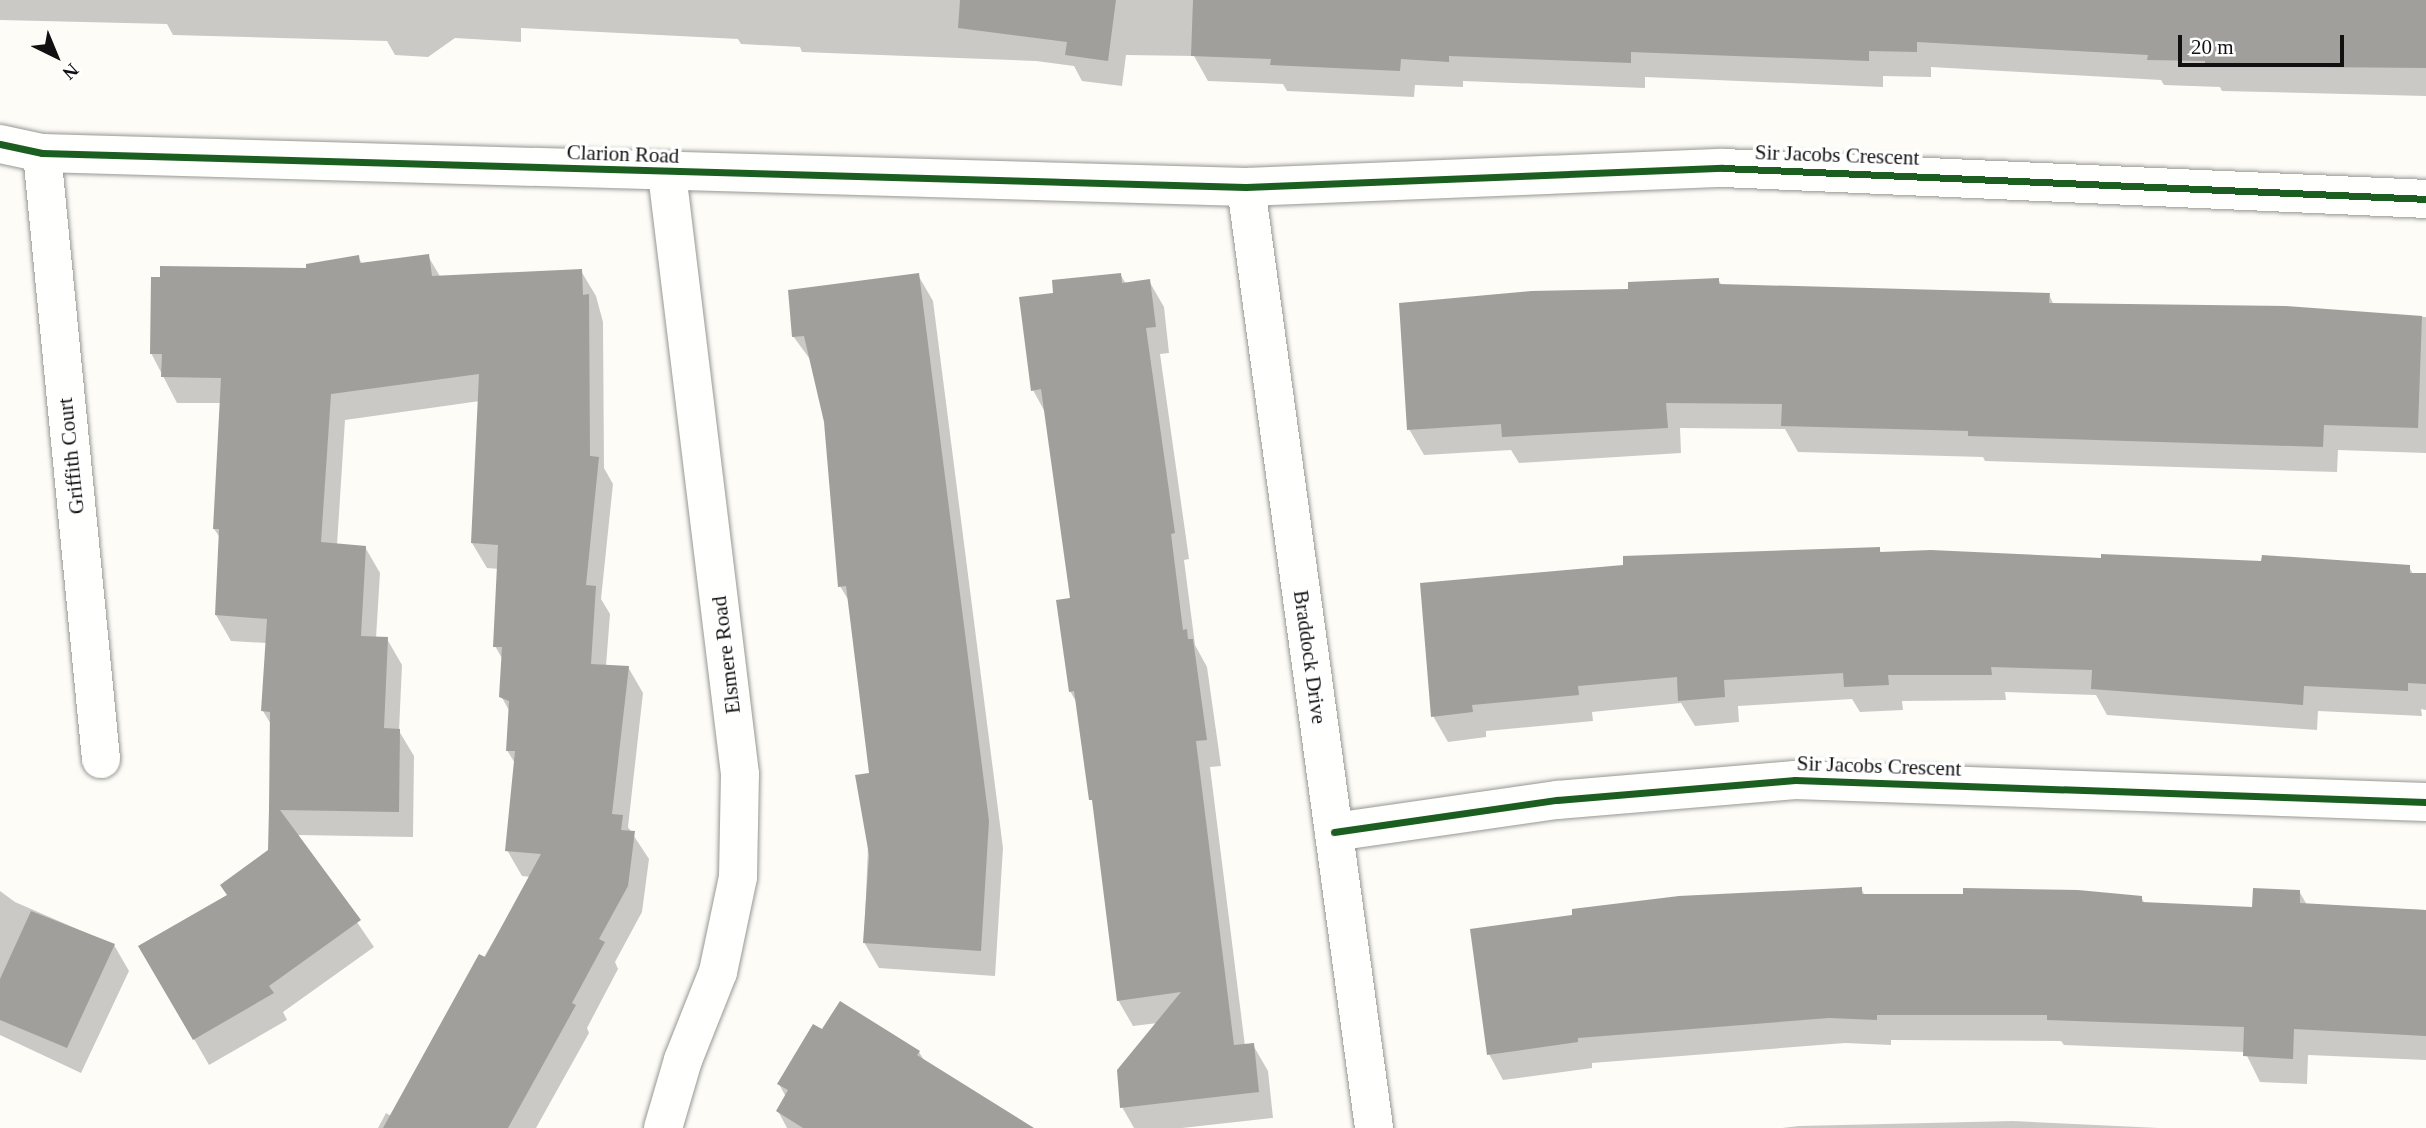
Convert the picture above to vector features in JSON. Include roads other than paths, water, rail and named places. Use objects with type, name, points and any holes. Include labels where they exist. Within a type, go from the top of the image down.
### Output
[{"type":"street","name":"Clarion Road","points":[[0,144],[41,153],[667,173],[1245,187]]},
{"type":"street","name":"Griffith Court","points":[[41,153],[101,759]]},
{"type":"street","name":"Sir Jacobs Crescent","points":[[1245,187],[1723,168],[2426,199]]},
{"type":"street","name":"Elsmere Road","points":[[663,1128],[721,958],[738,877],[740,774],[667,173]]},
{"type":"street","name":"Braddock Drive","points":[[1245,187],[1374,1128]]},
{"type":"street","name":"Sir Jacobs Crescent","points":[[1334,832],[1557,800],[1795,780],[2426,802]]}]
